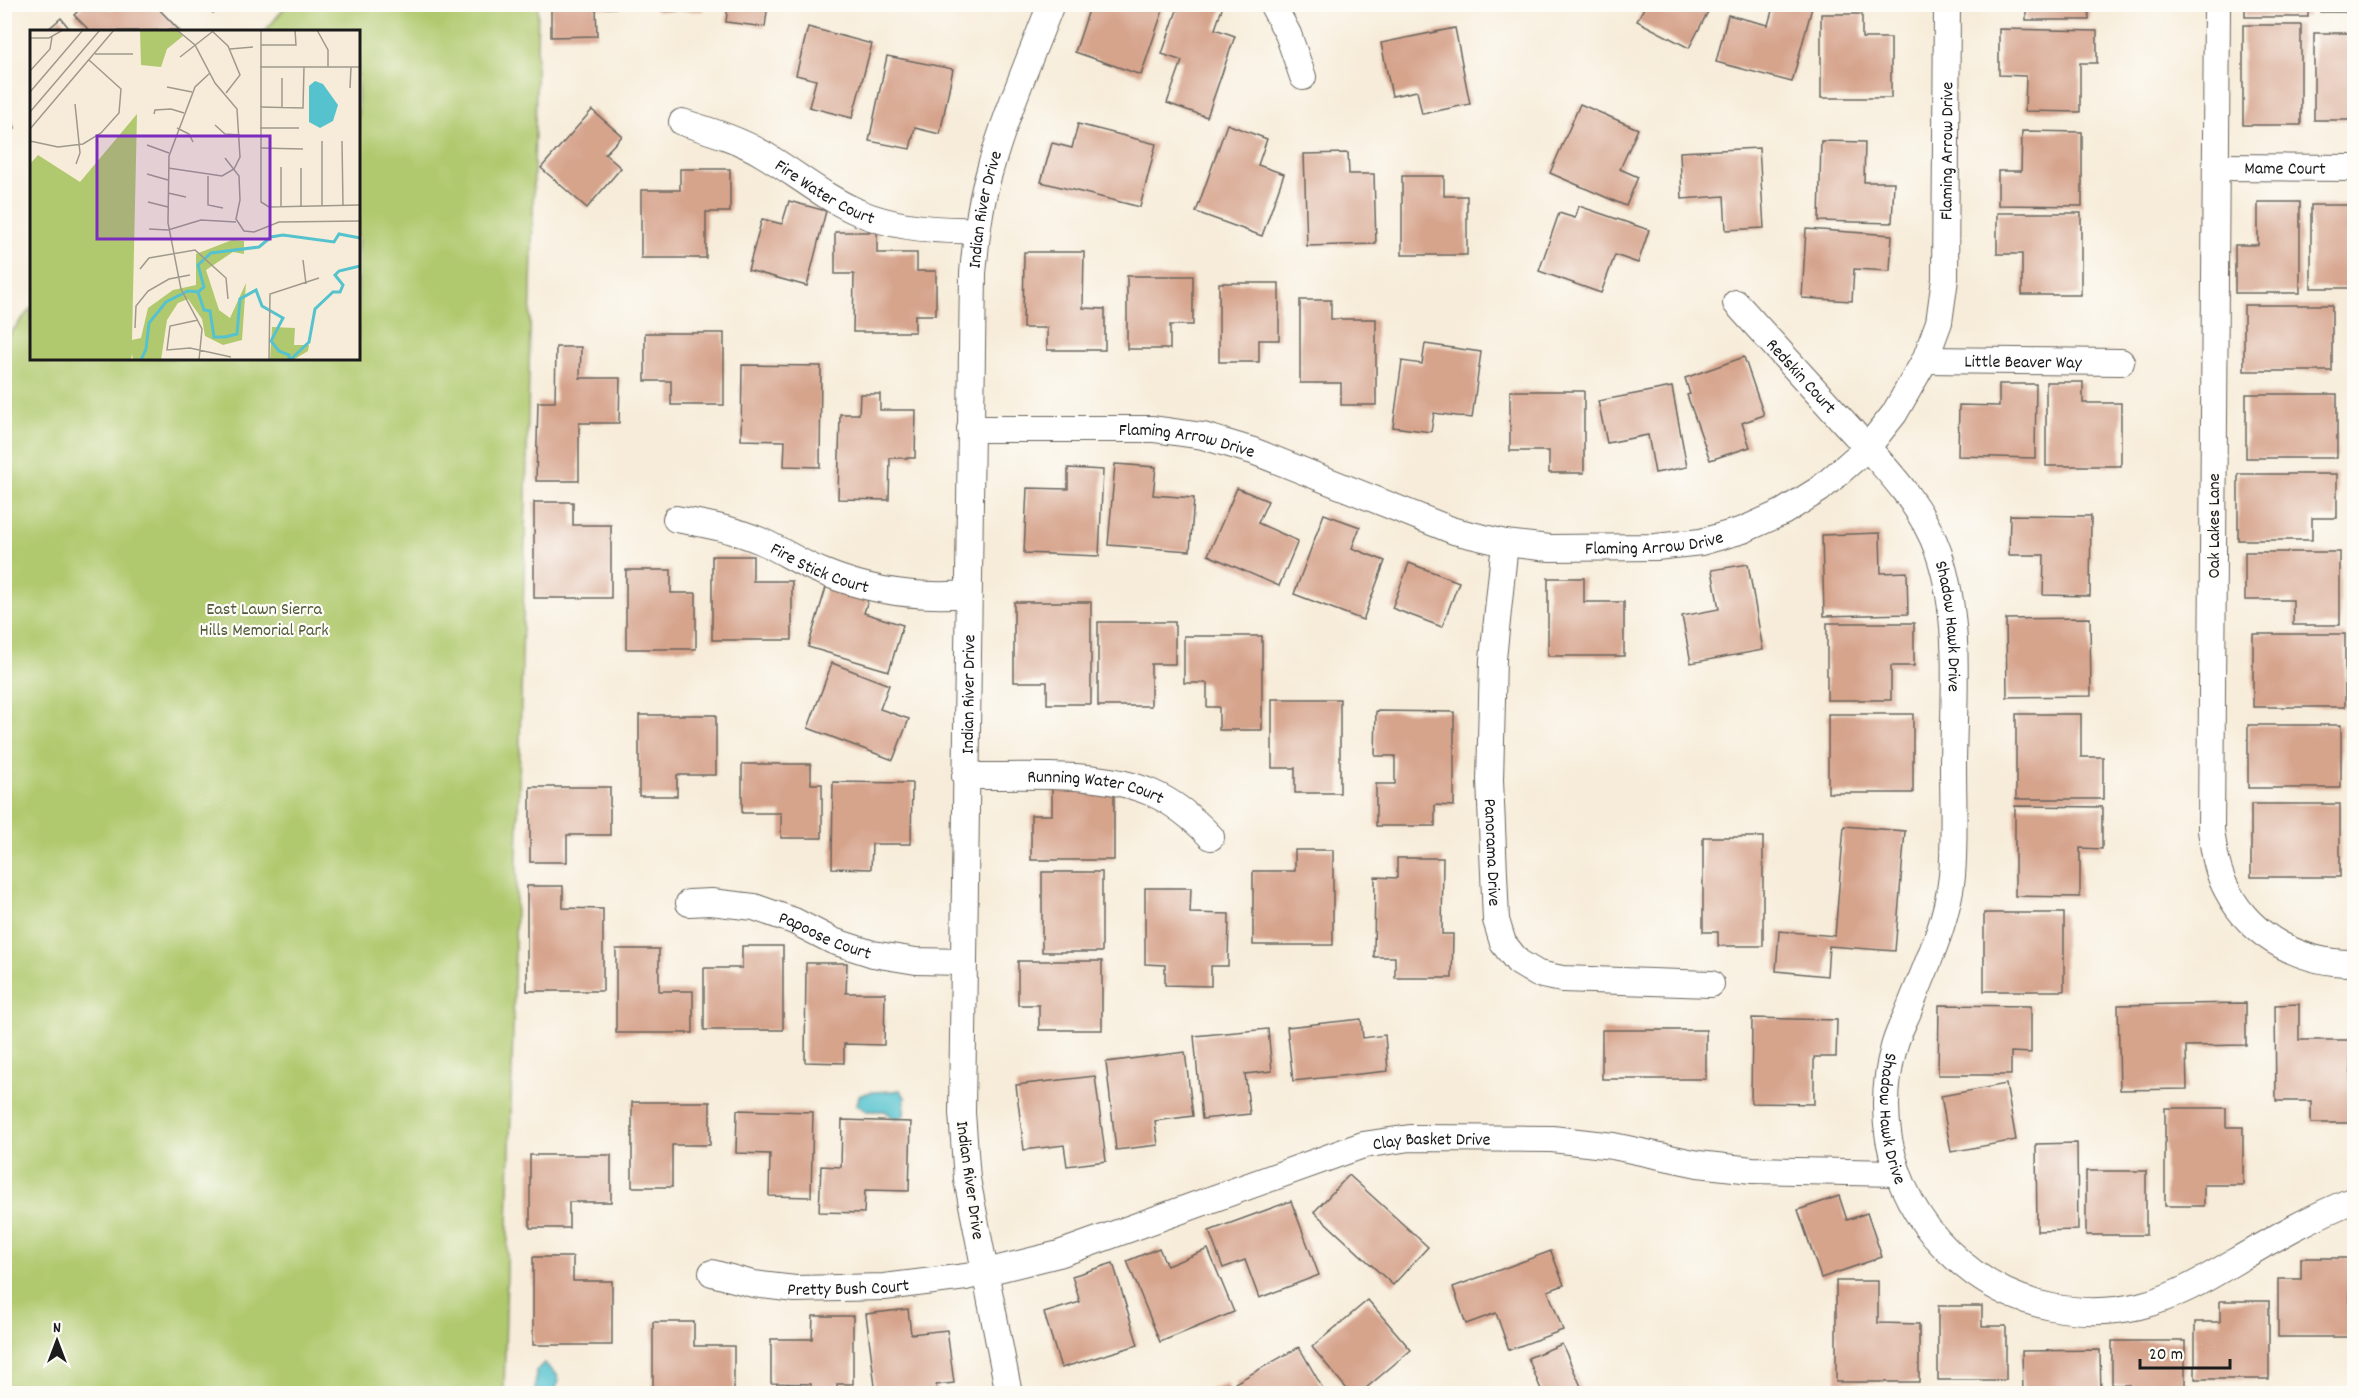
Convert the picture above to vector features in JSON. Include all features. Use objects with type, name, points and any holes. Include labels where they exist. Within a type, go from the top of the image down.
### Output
[{"type":"street","name":"Indian River Drive","points":[[1009,1394],[967,1179],[962,1113],[973,273],[977,230],[987,179],[1004,124],[1051,4]]},
{"type":"street","points":[[1272,4],[1288,34],[1302,77]]},
{"type":"street","name":"Flaming Arrow Drive","points":[[970,429],[1153,429],[1203,436],[1253,451],[1454,531],[1504,543],[1550,548],[1656,547],[1701,542],[1743,530],[1783,512],[1820,489],[1867,448],[1894,414],[1924,360],[1939,322],[1945,279],[1947,4]]},
{"type":"street","name":"Oak Lakes Lane","points":[[2217,4],[2211,830],[2215,859],[2228,893],[2245,917],[2267,936],[2298,954],[2326,962],[2355,963]]},
{"type":"street","name":"Fire Water Court","points":[[682,122],[724,135],[763,154],[819,193],[862,214],[909,226],[954,231],[977,230]]},
{"type":"street","name":"Mame Court","points":[[2216,167],[2355,168]]},
{"type":"street","name":"Redskin Court","points":[[1736,303],[1867,448]]},
{"type":"street","name":"Little Beaver Way","points":[[1924,360],[2121,362]]},
{"type":"street","name":"Shadow Hawk Drive","points":[[1867,448],[1905,492],[1938,551],[1950,594],[1955,638],[1952,876],[1943,922],[1894,1046],[1886,1088],[1887,1132],[1898,1173],[1913,1206],[1938,1242],[1953,1257],[1988,1283],[2007,1293],[2048,1307],[2091,1311],[2134,1307],[2157,1301],[2197,1283],[2328,1210],[2355,1200]]},
{"type":"street","name":"Fire Stick Court","points":[[676,519],[719,526],[761,541],[823,572],[863,586],[905,594],[968,594]]},
{"type":"street","name":"Panorama Drive","points":[[1504,543],[1493,659],[1490,780],[1496,920],[1503,943],[1518,962],[1538,974],[1562,979],[1711,984]]},
{"type":"street","name":"Running Water Court","points":[[965,777],[1088,778],[1131,786],[1174,805],[1193,818],[1211,837]]},
{"type":"street","name":"Papoose Court","points":[[689,903],[711,902],[754,907],[794,921],[833,941],[873,954],[916,961],[963,962]]},
{"type":"street","name":"Clay Basket Drive","points":[[985,1273],[1059,1254],[1363,1145],[1410,1138],[1552,1139],[1613,1146],[1698,1164],[1752,1170],[1898,1173]]},
{"type":"street","name":"Pretty Bush Court","points":[[712,1274],[753,1284],[795,1289],[884,1287],[985,1273]]},
{"type":"green space","name":"East Lawn Sierra Hills Memorial Park","points":[[288,4],[538,5],[504,1393],[5,1393],[5,340],[30,309],[30,360],[360,360],[360,30],[266,30]]},
{"type":"water","points":[[900,1090],[905,1097],[904,1115],[901,1118],[895,1119],[885,1111],[866,1111],[857,1105],[859,1096],[864,1094]]},
{"type":"water","points":[[544,1363],[557,1375],[559,1381],[556,1393],[535,1393],[536,1371]]},
{"type":"building","points":[[117,4],[154,4],[179,30],[89,30],[74,15],[84,5],[106,5],[111,10]]},
{"type":"building","points":[[202,4],[220,4],[213,13]]},
{"type":"building","points":[[551,4],[616,4],[616,8],[596,8],[597,36],[551,37]]},
{"type":"building","points":[[657,4],[703,4],[703,11],[657,11]]},
{"type":"building","points":[[728,4],[768,4],[765,27],[726,22]]},
{"type":"building","points":[[769,4],[790,4],[790,9]]},
{"type":"building","points":[[1091,4],[1165,4],[1141,75],[1075,52]]},
{"type":"building","points":[[1179,4],[1223,6],[1215,29],[1235,36],[1207,117],[1167,103],[1182,61],[1162,54]]},
{"type":"building","points":[[1646,4],[1712,4],[1689,48],[1637,21]]},
{"type":"building","points":[[1774,4],[1813,4],[1792,82],[1716,62],[1728,15],[1768,25]]},
{"type":"building","points":[[2026,4],[2089,4],[2089,20],[2026,20]]},
{"type":"building","points":[[2245,4],[2308,4],[2308,17],[2245,17]]},
{"type":"building","points":[[2320,4],[2354,4],[2354,12],[2320,12]]},
{"type":"building","points":[[1821,14],[1862,14],[1862,38],[1891,38],[1891,98],[1821,98]]},
{"type":"building","points":[[61,18],[70,30],[47,30]]},
{"type":"building","points":[[2243,25],[2301,25],[2301,125],[2243,125]]},
{"type":"building","points":[[808,27],[872,44],[852,118],[809,107],[816,80],[796,75]]},
{"type":"building","points":[[1455,28],[1470,104],[1422,114],[1417,91],[1392,96],[1381,43]]},
{"type":"building","points":[[1999,29],[2097,31],[2097,63],[2080,63],[2080,112],[2025,111],[2026,76],[1999,75]]},
{"type":"building","points":[[2314,33],[2354,33],[2354,120],[2314,120]]},
{"type":"building","points":[[887,56],[953,69],[940,134],[915,128],[910,149],[869,141]]},
{"type":"building","points":[[1580,104],[1638,129],[1620,169],[1638,177],[1626,206],[1550,173]]},
{"type":"building","points":[[5,108],[15,128],[5,133]]},
{"type":"building","points":[[592,110],[622,136],[605,154],[621,168],[587,208],[541,168]]},
{"type":"building","points":[[1078,124],[1156,144],[1140,207],[1041,182],[1052,143],[1072,148]]},
{"type":"building","points":[[1227,124],[1267,139],[1258,165],[1284,174],[1262,236],[1196,212]]},
{"type":"building","points":[[2022,131],[2082,132],[2082,206],[1998,205],[1998,171],[2021,171]]},
{"type":"building","points":[[1821,141],[1865,142],[1864,182],[1894,182],[1892,223],[1819,221]]},
{"type":"building","points":[[1759,148],[1764,228],[1726,230],[1724,196],[1682,199],[1680,152]]},
{"type":"building","points":[[1348,153],[1349,174],[1374,174],[1376,244],[1307,246],[1304,154]]},
{"type":"building","points":[[680,169],[730,169],[730,212],[706,212],[706,258],[641,258],[641,190],[680,190]]},
{"type":"building","points":[[1402,176],[1444,176],[1444,196],[1467,196],[1467,255],[1402,255]]},
{"type":"building","points":[[789,201],[826,211],[807,286],[748,270],[762,219],[782,224]]},
{"type":"building","points":[[2258,202],[2300,202],[2300,293],[2235,293],[2235,245],[2258,245]]},
{"type":"building","points":[[2311,205],[2354,205],[2354,288],[2311,288]]},
{"type":"building","points":[[1579,206],[1649,230],[1638,263],[1615,255],[1601,293],[1539,271],[1559,213],[1575,218]]},
{"type":"building","points":[[1997,213],[2081,213],[2081,295],[2022,295],[2022,254],[1997,254]]},
{"type":"building","points":[[1806,229],[1892,235],[1890,271],[1854,269],[1852,301],[1802,298]]},
{"type":"building","points":[[835,232],[877,232],[877,253],[917,253],[917,271],[936,271],[936,315],[915,315],[915,332],[853,332],[854,274],[835,274]]},
{"type":"building","points":[[1024,252],[1084,252],[1083,308],[1105,309],[1105,350],[1047,350],[1047,328],[1023,328]]},
{"type":"building","points":[[1127,276],[1193,276],[1193,325],[1170,325],[1170,349],[1127,349]]},
{"type":"building","points":[[1219,283],[1279,283],[1279,340],[1259,340],[1259,362],[1219,362]]},
{"type":"building","points":[[1300,300],[1331,300],[1331,319],[1376,319],[1376,405],[1341,405],[1341,383],[1300,383]]},
{"type":"building","points":[[2244,305],[2332,305],[2332,371],[2244,371]]},
{"type":"building","points":[[645,333],[724,333],[724,405],[671,405],[671,381],[645,381]]},
{"type":"building","points":[[1425,344],[1481,352],[1472,418],[1434,413],[1431,432],[1393,427],[1402,361],[1422,364]]},
{"type":"building","points":[[556,347],[581,347],[580,378],[620,378],[619,423],[579,423],[579,481],[536,481],[538,402],[555,402]]},
{"type":"building","points":[[1744,357],[1764,415],[1742,423],[1750,447],[1710,460],[1687,395],[1690,394],[1685,378]]},
{"type":"building","points":[[742,365],[821,366],[820,467],[784,466],[785,441],[741,440]]},
{"type":"building","points":[[2046,382],[2083,382],[2083,403],[2121,403],[2121,466],[2046,466]]},
{"type":"building","points":[[1999,384],[2036,384],[2035,458],[1958,456],[1959,405],[1999,406]]},
{"type":"building","points":[[1672,387],[1687,467],[1655,473],[1648,435],[1607,443],[1598,401]]},
{"type":"building","points":[[1510,391],[1584,391],[1584,473],[1549,473],[1549,451],[1510,451]]},
{"type":"building","points":[[860,394],[880,394],[880,410],[916,410],[915,458],[890,458],[889,500],[838,499],[840,414],[859,414]]},
{"type":"building","points":[[2246,394],[2337,394],[2337,458],[2246,458]]},
{"type":"building","points":[[1115,464],[1156,467],[1153,495],[1194,498],[1190,551],[1108,545]]},
{"type":"building","points":[[1068,468],[1103,470],[1099,556],[1024,553],[1027,488],[1068,489]]},
{"type":"building","points":[[2238,474],[2337,474],[2337,518],[2312,518],[2312,540],[2238,540]]},
{"type":"building","points":[[1237,488],[1268,501],[1258,523],[1298,541],[1279,586],[1208,555]]},
{"type":"building","points":[[534,502],[573,502],[573,525],[611,525],[611,598],[534,598]]},
{"type":"building","points":[[1324,514],[1360,527],[1352,548],[1385,561],[1363,620],[1294,594]]},
{"type":"building","points":[[2010,515],[2091,516],[2090,596],[2043,595],[2044,555],[2009,555]]},
{"type":"building","points":[[1880,533],[1881,573],[1907,572],[1908,614],[1824,616],[1822,535]]},
{"type":"building","points":[[2245,552],[2340,552],[2340,625],[2293,625],[2293,600],[2245,600]]},
{"type":"building","points":[[712,556],[753,556],[753,581],[792,581],[792,640],[712,640]]},
{"type":"building","points":[[1409,563],[1459,582],[1442,627],[1392,608]]},
{"type":"building","points":[[1748,564],[1763,650],[1691,663],[1682,616],[1719,609],[1712,570]]},
{"type":"building","points":[[626,570],[671,570],[671,593],[696,593],[696,649],[626,649]]},
{"type":"building","points":[[1548,578],[1584,578],[1584,602],[1624,602],[1624,656],[1548,656]]},
{"type":"building","points":[[828,581],[870,593],[864,613],[903,625],[889,671],[808,647]]},
{"type":"building","points":[[1014,602],[1091,602],[1091,704],[1047,704],[1047,682],[1014,682]]},
{"type":"building","points":[[2090,618],[2091,696],[2007,697],[2006,619]]},
{"type":"building","points":[[1098,622],[1175,622],[1175,664],[1151,664],[1151,706],[1098,706]]},
{"type":"building","points":[[1827,623],[1914,623],[1914,666],[1891,666],[1891,700],[1827,700]]},
{"type":"building","points":[[2253,634],[2345,634],[2345,707],[2253,707]]},
{"type":"building","points":[[1184,636],[1262,636],[1262,730],[1219,730],[1219,707],[1207,707],[1207,683],[1184,683]]},
{"type":"building","points":[[832,663],[889,685],[880,709],[909,719],[893,760],[808,728]]},
{"type":"building","points":[[1272,699],[1340,699],[1340,793],[1295,793],[1295,768],[1272,768]]},
{"type":"building","points":[[1376,711],[1454,712],[1454,806],[1435,805],[1435,826],[1376,826],[1376,784],[1395,784],[1395,756],[1375,756]]},
{"type":"building","points":[[1828,714],[1913,714],[1913,793],[1828,793]]},
{"type":"building","points":[[2016,714],[2081,714],[2081,757],[2103,757],[2103,799],[2016,799]]},
{"type":"building","points":[[639,715],[716,715],[716,775],[677,775],[677,796],[639,796]]},
{"type":"building","points":[[2248,725],[2341,725],[2341,788],[2248,788]]},
{"type":"building","points":[[742,764],[811,764],[811,784],[822,784],[822,838],[781,838],[781,813],[742,813]]},
{"type":"building","points":[[833,782],[912,783],[911,844],[872,844],[871,869],[832,868]]},
{"type":"building","points":[[530,787],[610,787],[610,835],[567,835],[567,862],[530,862]]},
{"type":"building","points":[[1052,788],[1114,788],[1114,860],[1031,860],[1031,815],[1052,815]]},
{"type":"building","points":[[2251,804],[2340,804],[2340,877],[2251,877]]},
{"type":"building","points":[[2015,806],[2102,807],[2102,849],[2080,848],[2080,897],[2015,896]]},
{"type":"building","points":[[1844,826],[1905,831],[1895,951],[1829,946],[1827,976],[1776,971],[1779,931],[1835,936]]},
{"type":"building","points":[[1703,837],[1763,837],[1763,946],[1718,946],[1718,932],[1703,932]]},
{"type":"building","points":[[1295,850],[1333,850],[1333,945],[1253,945],[1253,871],[1295,871]]},
{"type":"building","points":[[1397,858],[1443,858],[1442,934],[1453,934],[1452,978],[1395,978],[1395,957],[1374,957],[1375,877],[1397,878]]},
{"type":"building","points":[[1042,872],[1102,872],[1102,952],[1042,952]]},
{"type":"building","points":[[527,886],[563,886],[563,908],[603,909],[603,991],[527,991]]},
{"type":"building","points":[[1145,888],[1191,888],[1190,913],[1229,914],[1228,966],[1211,966],[1211,986],[1165,985],[1165,965],[1145,964]]},
{"type":"building","points":[[1984,913],[2064,913],[2064,991],[1984,991]]},
{"type":"building","points":[[742,946],[783,946],[783,1030],[704,1030],[704,968],[742,968]]},
{"type":"building","points":[[616,949],[659,949],[659,991],[693,991],[693,1033],[616,1033]]},
{"type":"building","points":[[1018,961],[1102,961],[1102,1030],[1039,1030],[1039,1005],[1018,1005]]},
{"type":"building","points":[[806,963],[847,963],[846,993],[885,993],[884,1045],[844,1044],[844,1063],[805,1062]]},
{"type":"building","points":[[2246,1003],[2246,1045],[2186,1046],[2187,1089],[2120,1090],[2118,1005]]},
{"type":"building","points":[[2299,1004],[2299,1040],[2350,1040],[2351,1123],[2311,1123],[2311,1101],[2276,1101],[2275,1005]]},
{"type":"building","points":[[1939,1005],[2031,1006],[2031,1053],[2011,1052],[2011,1075],[1938,1075]]},
{"type":"building","points":[[1752,1018],[1837,1020],[1836,1057],[1814,1057],[1814,1104],[1751,1103]]},
{"type":"building","points":[[1361,1019],[1363,1038],[1385,1035],[1388,1071],[1293,1081],[1287,1027]]},
{"type":"building","points":[[1268,1029],[1272,1071],[1245,1074],[1250,1114],[1202,1119],[1194,1036]]},
{"type":"building","points":[[1602,1030],[1706,1030],[1706,1079],[1602,1079]]},
{"type":"building","points":[[1185,1052],[1193,1116],[1155,1121],[1158,1145],[1116,1150],[1106,1062]]},
{"type":"building","points":[[1095,1076],[1106,1161],[1067,1166],[1064,1145],[1024,1150],[1016,1085]]},
{"type":"building","points":[[2006,1084],[2016,1140],[1951,1152],[1941,1096]]},
{"type":"building","points":[[632,1102],[710,1102],[710,1145],[672,1145],[672,1187],[632,1187]]},
{"type":"building","points":[[2165,1108],[2226,1108],[2226,1127],[2243,1127],[2243,1185],[2204,1185],[2204,1206],[2165,1206]]},
{"type":"building","points":[[737,1110],[813,1112],[811,1197],[769,1196],[770,1154],[736,1153]]},
{"type":"building","points":[[842,1120],[911,1122],[909,1191],[865,1190],[864,1213],[819,1212],[821,1166],[841,1167]]},
{"type":"building","points":[[2077,1143],[2078,1230],[2037,1231],[2036,1144]]},
{"type":"building","points":[[530,1155],[611,1155],[611,1202],[569,1202],[569,1228],[530,1228]]},
{"type":"building","points":[[2086,1171],[2146,1171],[2146,1235],[2086,1235]]},
{"type":"building","points":[[1349,1175],[1428,1247],[1393,1285],[1314,1212]]},
{"type":"building","points":[[1839,1196],[1847,1220],[1867,1213],[1882,1257],[1821,1278],[1798,1210]]},
{"type":"building","points":[[1291,1201],[1319,1275],[1259,1298],[1245,1260],[1223,1268],[1209,1231]]},
{"type":"building","points":[[1159,1248],[1167,1266],[1208,1249],[1234,1312],[1160,1342],[1127,1261]]},
{"type":"building","points":[[1551,1251],[1564,1285],[1548,1291],[1563,1330],[1509,1350],[1496,1313],[1466,1324],[1453,1287]]},
{"type":"building","points":[[533,1257],[573,1257],[573,1281],[612,1281],[612,1345],[533,1345]]},
{"type":"building","points":[[2301,1258],[2350,1258],[2350,1337],[2278,1337],[2278,1279],[2301,1279]]},
{"type":"building","points":[[1113,1263],[1138,1345],[1061,1368],[1044,1313],[1080,1302],[1072,1276]]},
{"type":"building","points":[[1836,1281],[1878,1281],[1878,1323],[1919,1324],[1919,1382],[1836,1382]]},
{"type":"building","points":[[1368,1300],[1411,1350],[1359,1394],[1351,1394],[1312,1347]]},
{"type":"building","points":[[2220,1301],[2269,1301],[2269,1379],[2195,1379],[2195,1322],[2220,1322]]},
{"type":"building","points":[[1938,1306],[1982,1306],[1982,1326],[2006,1326],[2006,1380],[1938,1380]]},
{"type":"building","points":[[908,1309],[911,1334],[947,1330],[954,1383],[936,1385],[938,1394],[876,1394],[866,1314]]},
{"type":"building","points":[[813,1316],[853,1316],[853,1384],[837,1384],[837,1394],[811,1394],[811,1384],[771,1383],[771,1339],[812,1339]]},
{"type":"building","points":[[653,1322],[694,1322],[694,1346],[734,1346],[734,1394],[653,1394]]},
{"type":"building","points":[[2112,1341],[2185,1341],[2185,1394],[2129,1394],[2129,1385],[2112,1385]]},
{"type":"building","points":[[1562,1344],[1584,1393],[1538,1393],[1542,1392],[1528,1358]]},
{"type":"building","points":[[1299,1347],[1326,1394],[1241,1394],[1235,1383]]},
{"type":"building","points":[[2100,1350],[2101,1394],[2023,1394],[2022,1351]]},
{"type":"building","points":[[1227,1383],[1231,1394],[1199,1394],[1199,1393]]},
{"type":"waterway","points":[[2349,1394],[2354,1389]]}]
